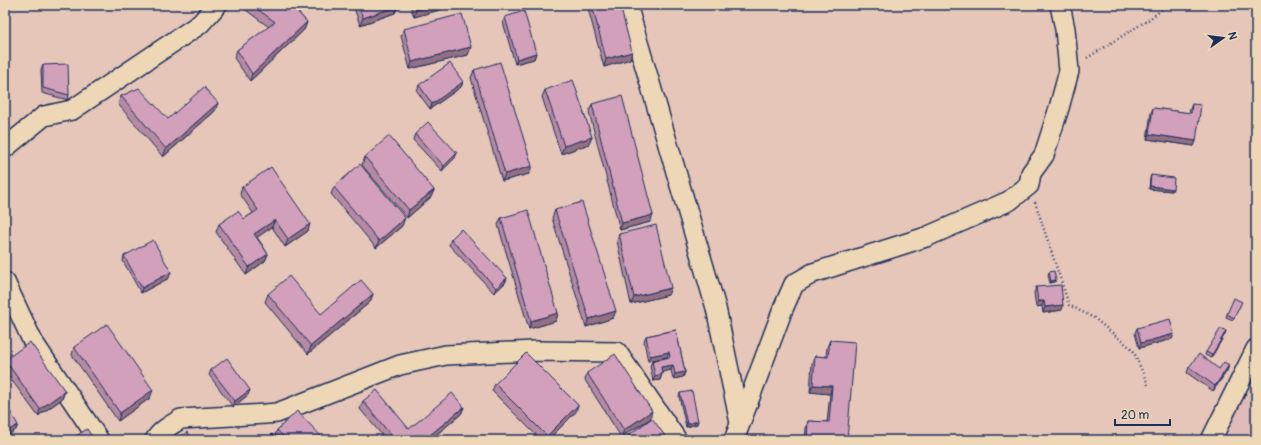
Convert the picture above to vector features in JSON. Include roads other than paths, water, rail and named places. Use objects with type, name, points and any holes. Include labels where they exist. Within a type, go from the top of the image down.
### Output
[{"type":"street","points":[[5,148],[44,116],[72,110],[200,24],[217,5]]},
{"type":"street","points":[[627,5],[716,308],[737,432]]},
{"type":"street","points":[[737,432],[783,309],[794,284],[813,273],[926,237],[1009,201],[1029,185],[1031,173],[1044,155],[1069,71],[1066,29],[1060,5]]},
{"type":"street","points":[[5,282],[34,342],[99,440]]},
{"type":"street","points":[[1211,440],[1256,349]]},
{"type":"street","points":[[155,440],[159,434],[170,425],[181,419],[277,413],[400,365],[446,355],[534,351],[617,352],[677,440]]}]
